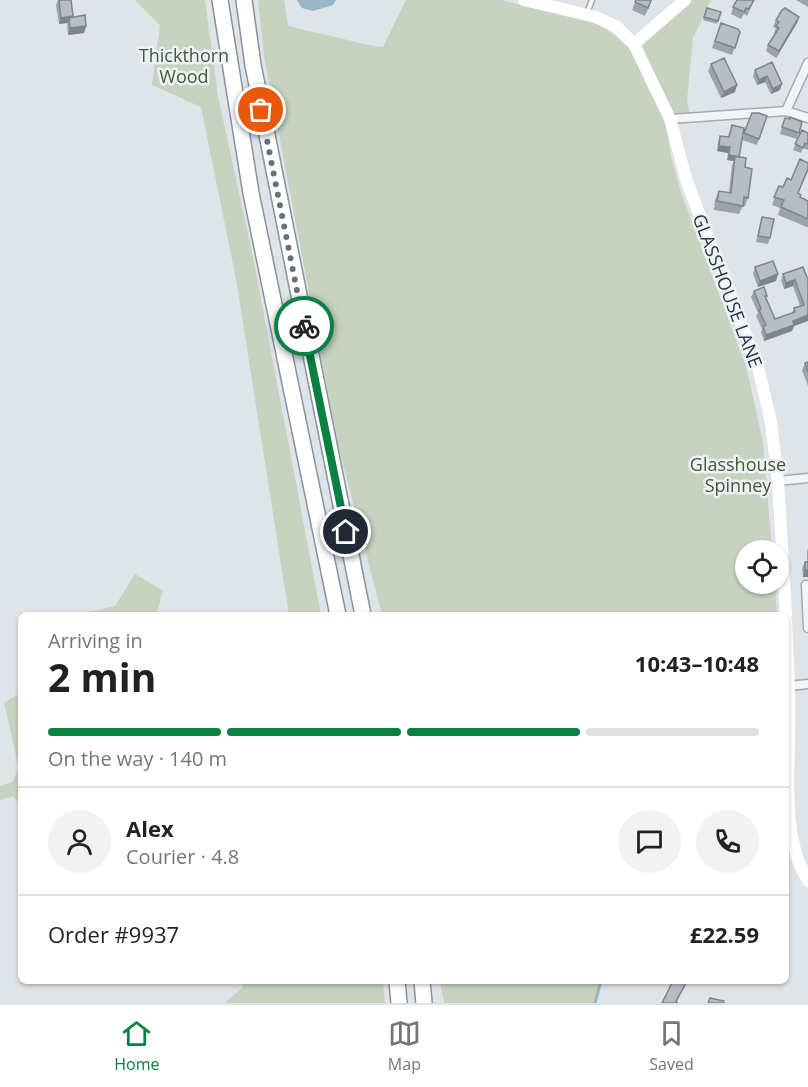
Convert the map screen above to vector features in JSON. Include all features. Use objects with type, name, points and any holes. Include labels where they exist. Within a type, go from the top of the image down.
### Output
[{"type":"highway","points":[[220,0],[251,193],[337,612]]},
{"type":"highway","points":[[243,0],[253,65],[362,612]]},
{"type":"highway","points":[[397,984],[399,1003]]},
{"type":"highway","points":[[422,984],[424,1003]]},
{"type":"street","points":[[524,0],[610,22],[634,44],[685,0]]},
{"type":"street","name":"GLASSHOUSE LANE","points":[[634,44],[670,118],[694,203],[758,367],[771,422],[786,612]]},
{"type":"street","points":[[786,111],[808,63]]},
{"type":"street","points":[[670,118],[786,111],[808,118]]},
{"type":"street","points":[[777,481],[808,478]]},
{"type":"street","points":[[806,585],[808,628]]},
{"type":"street","points":[[808,684],[789,686],[789,809],[792,839],[799,866],[808,881]]},
{"type":"lane","points":[[587,15],[592,0]]},
{"type":"green space","name":"Thickthorn Wood","points":[[135,0],[205,0],[218,96],[253,257],[320,612],[289,612],[236,279],[201,107],[152,85],[160,25]]},
{"type":"green space","name":"Glasshouse Spinney","points":[[258,0],[284,0],[288,26],[383,47],[406,0],[501,0],[602,25],[631,50],[648,77],[644,80],[665,119],[671,157],[682,195],[746,366],[763,442],[771,540],[735,540],[735,594],[776,594],[777,612],[381,612],[338,445],[264,56]]},
{"type":"green space","points":[[685,0],[711,0],[693,38],[687,100],[690,117],[670,119],[634,44]]},
{"type":"green space","points":[[135,574],[163,591],[157,612],[89,612],[115,606]]},
{"type":"green space","points":[[18,695],[18,765],[4,702]]},
{"type":"green space","points":[[18,771],[18,803],[13,796],[0,800],[0,786],[12,782]]},
{"type":"green space","points":[[243,984],[383,984],[385,1003],[225,1003],[242,988]]},
{"type":"green space","points":[[441,984],[600,984],[595,1003],[444,1003]]},
{"type":"water","points":[[297,0],[336,0],[333,5],[313,11],[302,8]]},
{"type":"building","points":[[59,0],[71,0],[73,16],[61,18]]},
{"type":"building","points":[[636,0],[651,0],[648,8],[635,2]]},
{"type":"building","points":[[737,0],[754,0],[749,9],[746,8],[744,12],[733,7]]},
{"type":"building","points":[[707,8],[721,12],[718,21],[704,17]]},
{"type":"building","points":[[785,8],[799,17],[779,51],[768,45],[779,28],[776,26],[779,22],[776,20]]},
{"type":"building","points":[[85,15],[86,26],[70,28],[69,18]]},
{"type":"building","points":[[721,23],[738,29],[740,32],[735,48],[715,41]]},
{"type":"building","points":[[724,58],[737,85],[724,92],[711,64]]},
{"type":"building","points":[[772,62],[782,84],[773,89],[767,76],[759,80],[755,70]]},
{"type":"building","points":[[752,113],[767,116],[759,139],[744,133]]},
{"type":"building","points":[[790,117],[802,122],[799,133],[782,127],[785,118],[790,119]]},
{"type":"building","points":[[732,125],[744,128],[739,157],[729,155],[730,147],[719,146],[720,136],[729,137]]},
{"type":"building","points":[[802,130],[808,133],[808,144],[805,143],[803,148],[795,144]]},
{"type":"building","points":[[735,156],[746,158],[745,167],[752,169],[748,198],[744,197],[743,206],[717,201],[719,191],[731,193]]},
{"type":"building","points":[[800,159],[808,163],[808,169],[798,193],[800,197],[808,201],[808,219],[781,207],[784,200],[774,197],[779,186],[783,187],[787,178],[791,180]]},
{"type":"building","points":[[762,217],[774,219],[770,238],[758,236]]},
{"type":"building","points":[[773,261],[778,274],[760,281],[755,267]]},
{"type":"building","points":[[803,267],[808,278],[808,315],[793,321],[794,325],[766,335],[763,326],[766,325],[754,291],[764,287],[767,296],[765,296],[775,319],[795,312],[794,308],[804,305],[795,280],[786,283],[783,274]]},
{"type":"building","points":[[805,562],[808,562],[808,570],[805,570]]},
{"type":"building","points":[[672,984],[685,984],[677,1003],[662,1003]]},
{"type":"building","points":[[710,998],[724,1001],[724,1003],[708,1003]]},
{"type":"waterway","points":[[595,1003],[600,984]]},
{"type":"way so far","points":[[261,110],[304,326]]},
{"type":"route","points":[[304,326],[346,532]]}]
